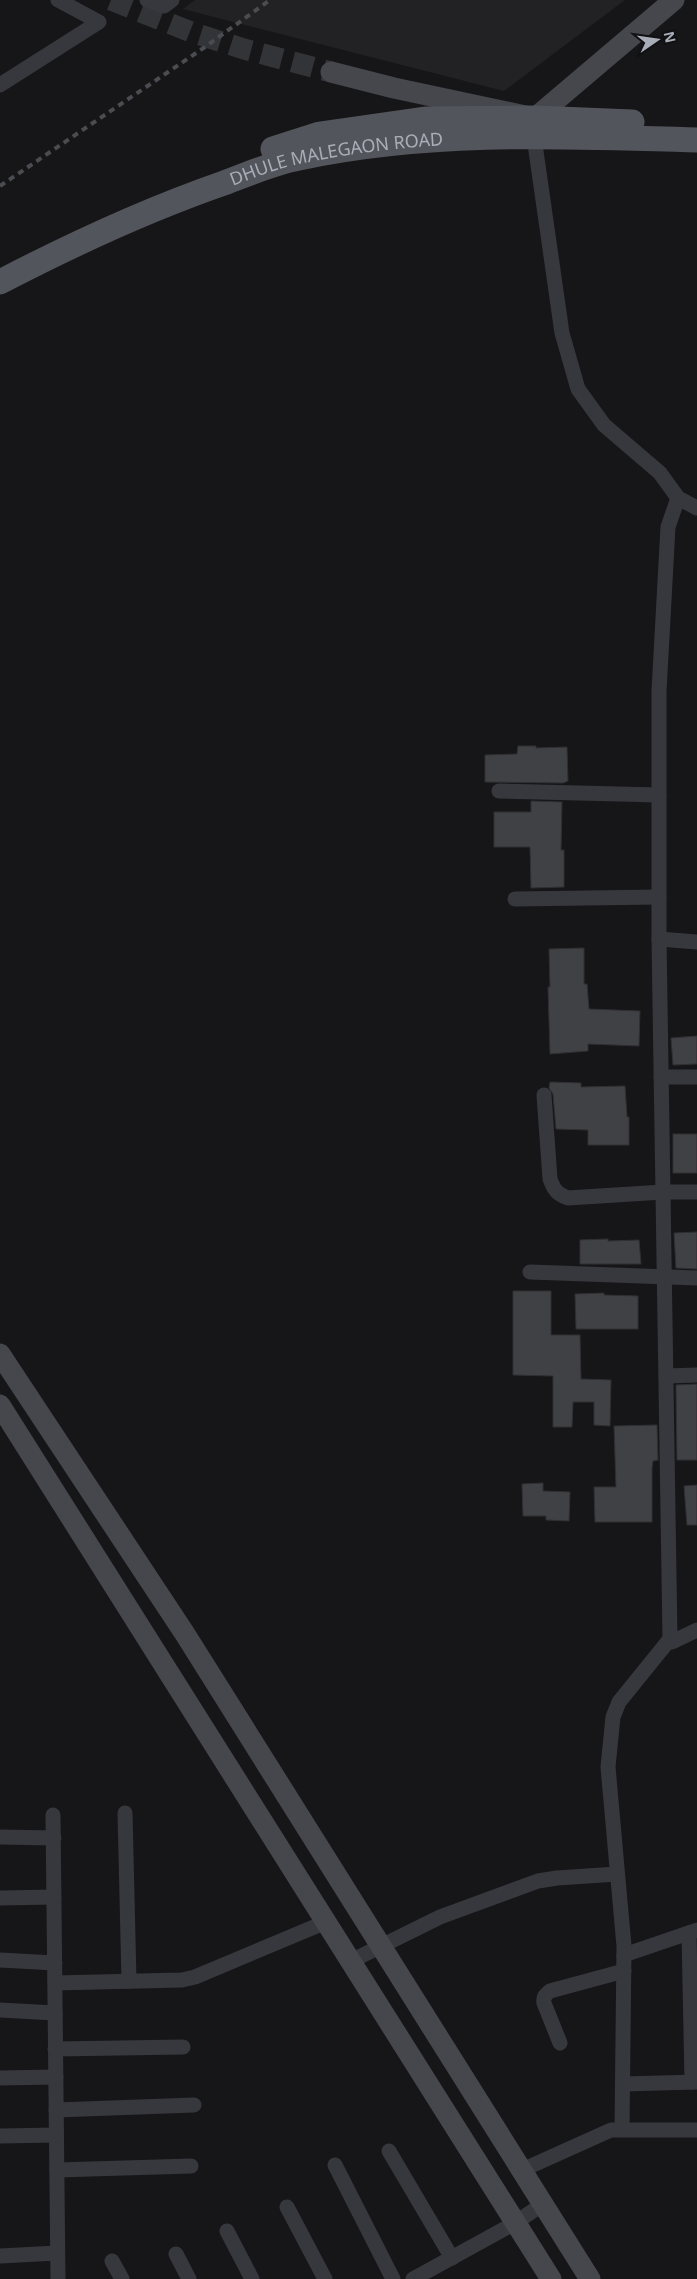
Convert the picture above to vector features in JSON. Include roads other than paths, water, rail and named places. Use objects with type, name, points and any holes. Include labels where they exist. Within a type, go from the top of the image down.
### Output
[{"type":"main road","name":"DHULE MALEGAON ROAD","points":[[0,263],[45,239],[192,175],[320,134],[425,118],[697,140]]},
{"type":"main road","points":[[535,128],[697,124]]},
{"type":"main road","name":"DHULE MALEGAON ROAD","points":[[0,282],[79,241],[164,204],[297,158],[355,148],[486,136],[535,128]]},
{"type":"street","points":[[0,85],[99,22],[58,0]]},
{"type":"street","points":[[147,0],[164,6],[172,0]]},
{"type":"street","points":[[535,128],[674,0]]},
{"type":"street","points":[[331,72],[535,128]]},
{"type":"street","points":[[535,128],[562,333],[578,389],[604,425],[660,473],[678,498],[697,508]]},
{"type":"street","points":[[622,2129],[624,1955],[608,1774],[615,1709],[670,1639],[659,939],[659,691],[668,527],[678,498]]},
{"type":"street","points":[[499,791],[659,795]]},
{"type":"street","points":[[515,899],[659,897]]},
{"type":"street","points":[[659,939],[697,942]]},
{"type":"street","points":[[661,1076],[697,1077]]},
{"type":"street","points":[[544,1095],[550,1179],[554,1190],[560,1195],[568,1198],[662,1192],[697,1192]]},
{"type":"street","points":[[530,1272],[697,1278]]},
{"type":"street","points":[[0,1354],[182,1629],[590,2279]]},
{"type":"street","points":[[666,1376],[697,1375]]},
{"type":"street","points":[[0,1404],[551,2279]]},
{"type":"street","points":[[40,1468],[63,1450]]},
{"type":"street","points":[[670,1639],[672,1642],[697,1630]]},
{"type":"street","points":[[125,1813],[129,1981]]},
{"type":"street","points":[[53,1815],[58,2279]]},
{"type":"street","points":[[0,1837],[54,1838]]},
{"type":"street","points":[[351,1961],[448,1914],[538,1882],[557,1878],[617,1874]]},
{"type":"street","points":[[0,1898],[54,1897]]},
{"type":"street","points":[[55,1983],[182,1980],[207,1974],[326,1922]]},
{"type":"street","points":[[623,2084],[695,2082],[693,1932],[624,1955]]},
{"type":"street","points":[[0,1960],[55,1963]]},
{"type":"street","points":[[560,2043],[544,2003],[546,1994],[550,1991],[624,1971]]},
{"type":"street","points":[[0,2010],[55,2013]]},
{"type":"street","points":[[55,2049],[183,2047]]},
{"type":"street","points":[[0,2078],[56,2077]]},
{"type":"street","points":[[56,2110],[194,2106]]},
{"type":"street","points":[[522,2170],[597,2135],[622,2129],[697,2130]]},
{"type":"street","points":[[0,2136],[56,2135]]},
{"type":"street","points":[[389,2151],[452,2258]]},
{"type":"street","points":[[335,2165],[393,2279]]},
{"type":"street","points":[[57,2170],[190,2166]]},
{"type":"street","points":[[413,2279],[440,2272],[452,2258],[515,2223],[543,2204]]},
{"type":"street","points":[[287,2207],[325,2279]]},
{"type":"street","points":[[227,2231],[252,2279]]},
{"type":"street","points":[[0,2256],[57,2253]]},
{"type":"street","points":[[176,2254],[189,2279]]},
{"type":"street","points":[[112,2261],[122,2279]]},
{"type":"tunnel","points":[[111,0],[191,32],[244,49],[331,72]]},
{"type":"railway","points":[[0,186],[205,47],[270,0]]}]
